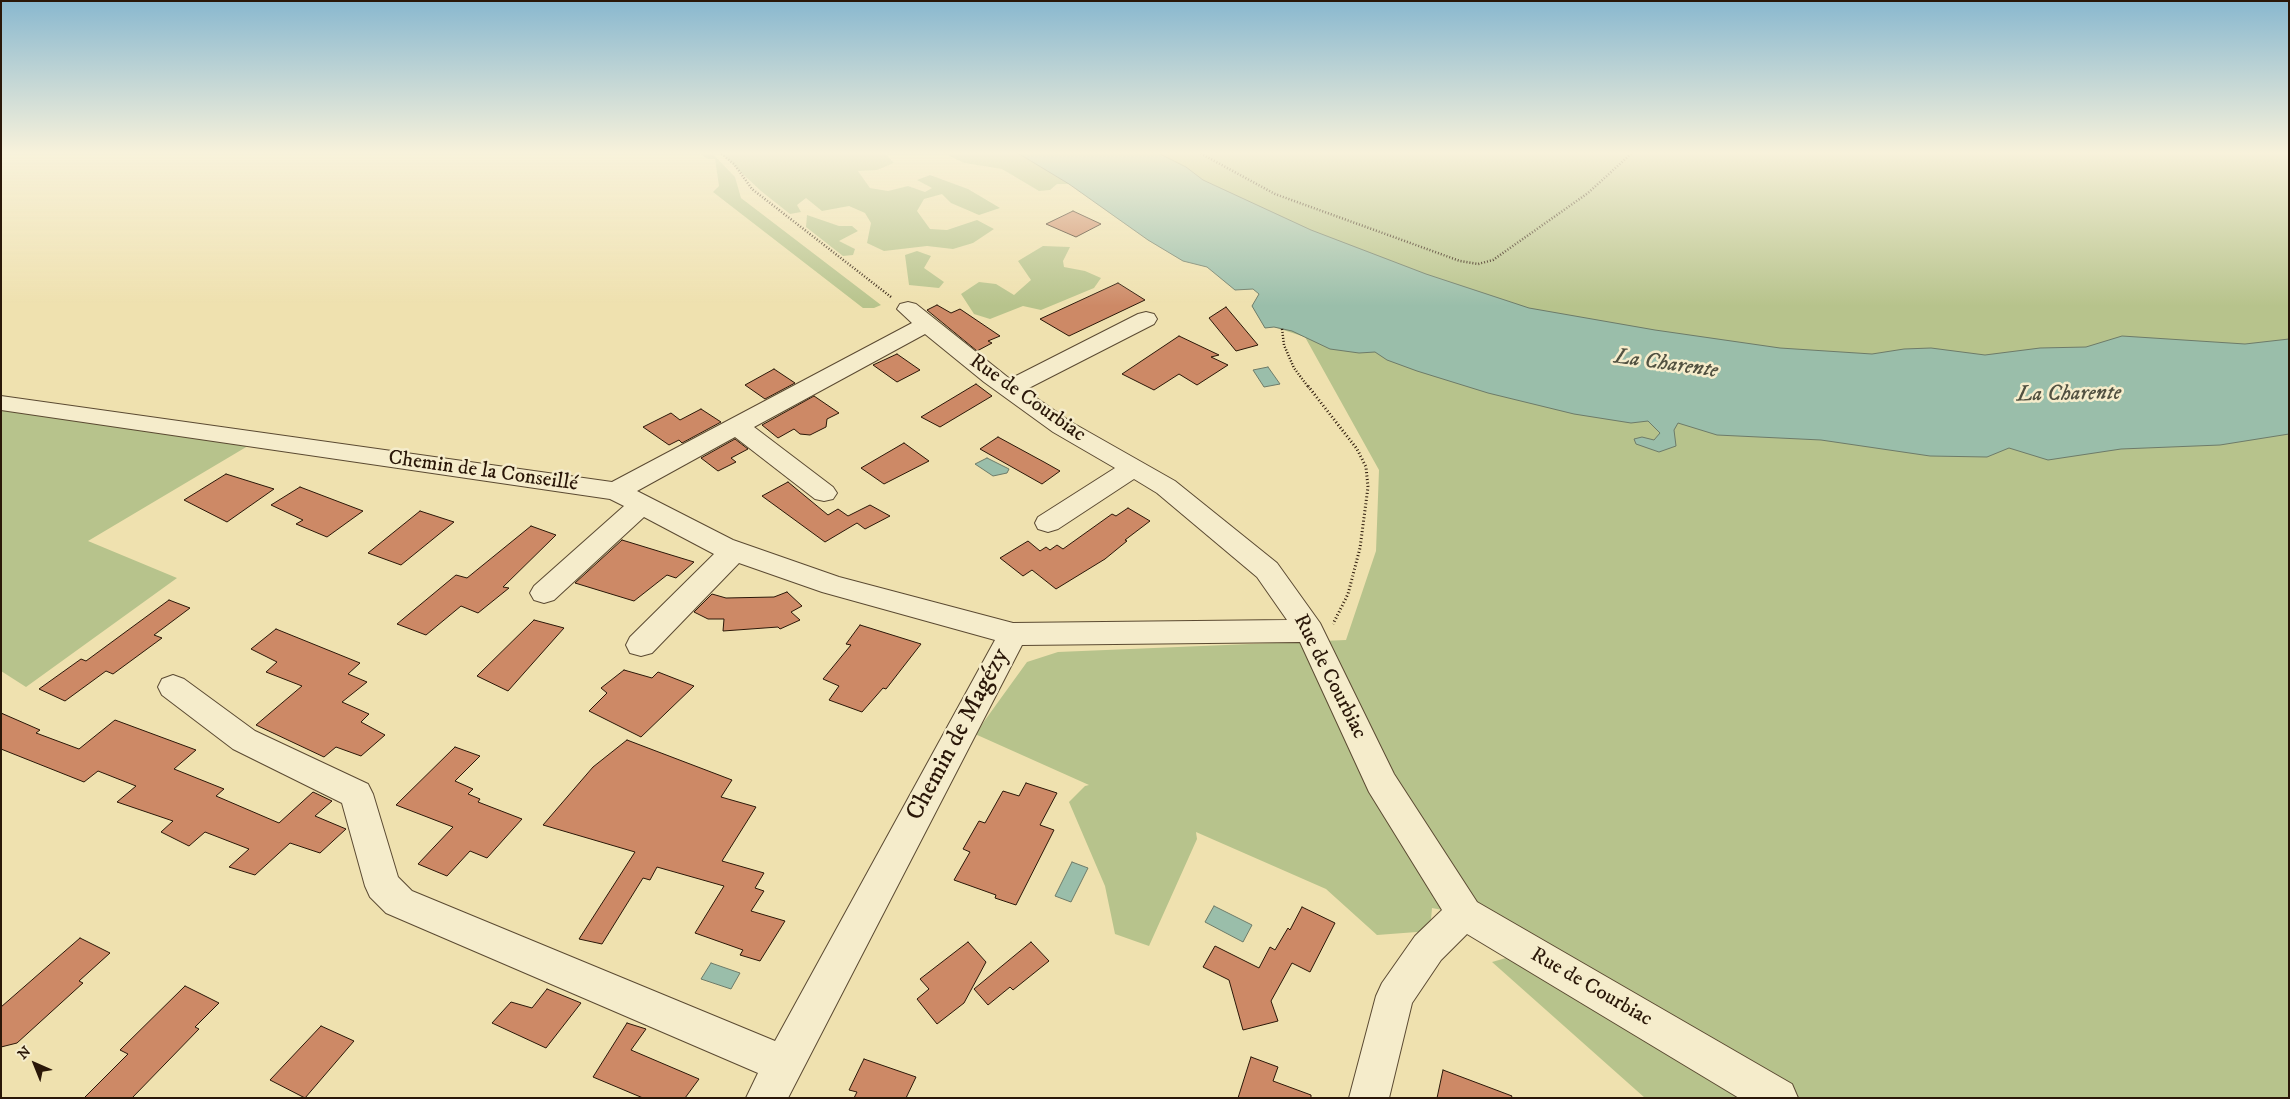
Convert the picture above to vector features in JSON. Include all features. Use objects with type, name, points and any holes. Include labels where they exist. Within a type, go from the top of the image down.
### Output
[{"type":"street","name":"Rue de Courbiac","points":[[917,317],[1008,389],[1062,427],[1166,488],[1267,570],[1312,635],[1381,782],[1464,914],[1778,1098]]},
{"type":"street","points":[[616,491],[736,426],[917,317]]},
{"type":"street","points":[[1008,389],[1146,320]]},
{"type":"street","name":"Chemin de la Conseillé","points":[[7,408],[616,491],[734,551],[832,585],[1013,634]]},
{"type":"street","points":[[736,426],[824,492]]},
{"type":"street","points":[[1048,524],[1133,468]]},
{"type":"street","points":[[544,593],[641,504]]},
{"type":"street","points":[[641,646],[734,551]]},
{"type":"street","name":"Chemin de Magézy","points":[[766,1098],[1013,634],[1312,635]]},
{"type":"street","points":[[173,687],[244,740],[356,794],[384,886],[399,902],[784,1064]]},
{"type":"street","points":[[1369,1098],[1395,996],[1428,948],[1464,914]]},
{"type":"path","points":[[770,203],[917,317]]},
{"type":"path","points":[[1301,203],[1460,261],[1478,264],[1493,260],[1573,203]]},
{"type":"path","points":[[1282,329],[1284,345],[1294,368],[1358,449],[1366,468],[1368,487],[1360,548],[1348,594],[1333,625],[1312,635]]},
{"type":"green space","points":[[728,203],[748,203],[881,305],[874,308],[863,308]]},
{"type":"green space","points":[[776,203],[799,203],[797,205],[801,212],[790,214]]},
{"type":"green space","points":[[813,203],[921,203],[917,211],[930,229],[947,230],[977,220],[994,229],[973,243],[953,249],[927,246],[884,251],[867,243],[871,223],[865,213],[849,206],[822,211]]},
{"type":"green space","points":[[952,203],[992,203],[1000,208],[979,215]]},
{"type":"green space","points":[[1096,203],[2289,203],[2289,1098],[1645,1098],[1492,962],[1527,952],[1464,914],[1432,908],[1430,931],[1377,935],[1326,889],[1196,832],[1197,839],[1149,946],[1115,934],[1105,886],[1069,802],[1085,786],[1089,785],[975,734],[1027,662],[1058,652],[1346,640],[1376,551],[1379,470],[1305,337],[1274,327],[1265,328],[1252,306],[1259,294],[1253,289],[1235,290],[1207,267],[1183,261],[1148,240]]},
{"type":"green space","points":[[807,215],[839,226],[852,226],[858,231],[839,241],[855,249],[853,255],[843,256],[806,227]]},
{"type":"green space","points":[[1043,246],[1070,247],[1063,261],[1064,267],[1085,271],[1101,278],[1094,288],[1041,310],[1023,306],[990,319],[974,314],[961,294],[979,282],[996,284],[1014,295],[1031,280],[1018,261]]},
{"type":"green space","points":[[917,251],[931,256],[924,268],[944,282],[939,288],[909,285],[905,255]]},
{"type":"green space","points":[[1,403],[258,440],[88,541],[177,578],[26,687],[1,671]]},
{"type":"water","name":"La Charente","points":[[1096,203],[1253,203],[1311,230],[1426,274],[1529,308],[1655,330],[1780,348],[1872,354],[1904,349],[1931,348],[1985,355],[2040,348],[2086,347],[2122,336],[2245,344],[2289,339],[2289,434],[2220,445],[2121,449],[2048,460],[2009,448],[1987,457],[1930,456],[1821,440],[1717,435],[1678,423],[1674,430],[1676,446],[1659,452],[1636,444],[1634,439],[1642,437],[1654,440],[1660,433],[1648,421],[1631,423],[1574,414],[1488,393],[1417,371],[1387,360],[1375,352],[1359,353],[1330,349],[1292,331],[1274,327],[1265,328],[1252,306],[1259,294],[1253,289],[1235,290],[1207,267],[1183,261],[1148,240]]},
{"type":"water","points":[[1268,367],[1280,384],[1264,387],[1253,370]]},
{"type":"water","points":[[987,458],[1009,469],[1007,473],[993,476],[975,464]]},
{"type":"water","points":[[1072,862],[1088,868],[1071,902],[1055,896]]},
{"type":"water","points":[[1214,906],[1252,925],[1243,942],[1205,922]]},
{"type":"water","points":[[711,963],[740,973],[731,989],[701,979]]},
{"type":"building","points":[[1073,211],[1101,224],[1076,237],[1046,224]]},
{"type":"building","points":[[1118,283],[1145,300],[1069,336],[1040,319]]},
{"type":"building","points":[[937,305],[951,313],[960,309],[1000,336],[988,341],[992,343],[977,351],[927,310]]},
{"type":"building","points":[[1226,307],[1258,345],[1236,351],[1209,318]]},
{"type":"building","points":[[1179,336],[1219,355],[1211,357],[1228,365],[1197,385],[1179,374],[1154,390],[1122,374]]},
{"type":"building","points":[[897,354],[920,370],[897,382],[873,365]]},
{"type":"building","points":[[774,369],[795,383],[765,399],[745,385]]},
{"type":"building","points":[[976,384],[992,396],[940,427],[921,417]]},
{"type":"building","points":[[814,396],[839,413],[827,419],[826,427],[810,435],[800,434],[794,429],[778,438],[762,425]]},
{"type":"building","points":[[701,409],[721,422],[682,443],[679,440],[669,445],[643,427],[671,413],[680,420]]},
{"type":"building","points":[[998,437],[1060,471],[1042,484],[980,449]]},
{"type":"building","points":[[735,439],[748,449],[731,458],[736,462],[718,471],[701,458]]},
{"type":"building","points":[[904,443],[929,461],[884,484],[861,468]]},
{"type":"building","points":[[226,474],[274,489],[227,522],[184,500]]},
{"type":"building","points":[[788,482],[828,515],[838,509],[848,516],[870,505],[890,516],[865,529],[857,523],[825,542],[762,496]]},
{"type":"building","points":[[300,487],[363,511],[327,537],[296,524],[303,520],[271,505]]},
{"type":"building","points":[[1128,508],[1150,521],[1125,540],[1127,541],[1105,559],[1056,589],[1032,570],[1023,576],[1000,558],[1028,541],[1040,551],[1046,547],[1050,550],[1057,545],[1063,549],[1112,514],[1116,516]]},
{"type":"building","points":[[420,511],[454,522],[401,565],[368,553]]},
{"type":"building","points":[[531,526],[556,535],[503,587],[509,588],[478,613],[461,606],[426,635],[397,624],[456,575],[467,578]]},
{"type":"building","points":[[622,540],[694,562],[676,578],[667,575],[634,601],[575,583]]},
{"type":"building","points":[[787,592],[802,606],[791,612],[800,620],[780,629],[778,627],[723,631],[724,619],[708,619],[694,612],[712,594],[726,598],[774,597]]},
{"type":"building","points":[[169,600],[190,608],[154,635],[162,638],[113,674],[106,671],[65,701],[39,689],[81,659],[86,661]]},
{"type":"building","points":[[534,620],[564,628],[508,691],[477,676]]},
{"type":"building","points":[[860,625],[921,644],[886,689],[883,688],[862,712],[829,700],[839,686],[823,679],[851,645],[846,644]]},
{"type":"building","points":[[276,629],[360,663],[348,674],[367,682],[342,702],[369,714],[361,722],[385,735],[361,756],[336,747],[324,757],[256,725],[302,686],[266,672],[277,662],[251,649]]},
{"type":"building","points":[[624,670],[652,678],[658,672],[694,686],[641,737],[589,711],[607,693],[601,688]]},
{"type":"building","points":[[1,713],[40,730],[36,733],[79,749],[115,720],[196,750],[174,769],[224,789],[216,796],[279,823],[313,792],[332,801],[315,816],[346,829],[320,853],[290,843],[255,875],[229,867],[249,849],[205,832],[189,846],[161,832],[173,821],[117,802],[136,786],[98,771],[84,782],[1,749]]},
{"type":"building","points":[[627,740],[732,780],[721,797],[756,807],[722,861],[764,873],[755,888],[764,891],[751,911],[785,921],[760,961],[740,955],[743,950],[695,933],[724,886],[657,867],[650,880],[643,878],[602,944],[579,939],[635,852],[543,825],[593,767]]},
{"type":"building","points":[[455,747],[480,756],[455,781],[473,789],[468,794],[480,799],[478,802],[522,819],[487,858],[470,851],[447,876],[418,864],[453,827],[396,805]]},
{"type":"building","points":[[1026,783],[1057,793],[1040,825],[1054,830],[1016,905],[995,898],[996,895],[954,880],[970,852],[963,849],[979,821],[985,823],[1003,791],[1019,796]]},
{"type":"building","points":[[1302,907],[1335,923],[1310,972],[1292,963],[1271,1001],[1278,1021],[1243,1030],[1229,980],[1203,967],[1215,946],[1259,968],[1270,947],[1275,950],[1288,928],[1290,930]]},
{"type":"building","points":[[80,938],[110,953],[79,981],[83,983],[17,1043],[1,1047],[1,1007]]},
{"type":"building","points":[[968,942],[986,962],[964,1003],[937,1024],[917,999],[929,989],[920,979]]},
{"type":"building","points":[[1031,942],[1049,961],[1013,990],[1010,987],[988,1005],[974,989]]},
{"type":"building","points":[[185,986],[219,1003],[195,1027],[199,1029],[132,1098],[84,1098],[128,1054],[120,1050]]},
{"type":"building","points":[[547,989],[581,1003],[546,1048],[492,1023],[511,1002],[532,1008]]},
{"type":"building","points":[[627,1023],[646,1029],[631,1050],[699,1079],[685,1098],[643,1098],[593,1077]]},
{"type":"building","points":[[321,1026],[354,1041],[305,1098],[270,1080]]},
{"type":"building","points":[[1251,1057],[1278,1067],[1273,1081],[1311,1095],[1311,1098],[1238,1098]]},
{"type":"building","points":[[864,1059],[916,1077],[906,1098],[854,1098],[857,1092],[849,1090]]},
{"type":"building","points":[[1443,1070],[1512,1096],[1511,1098],[1437,1098]]}]
